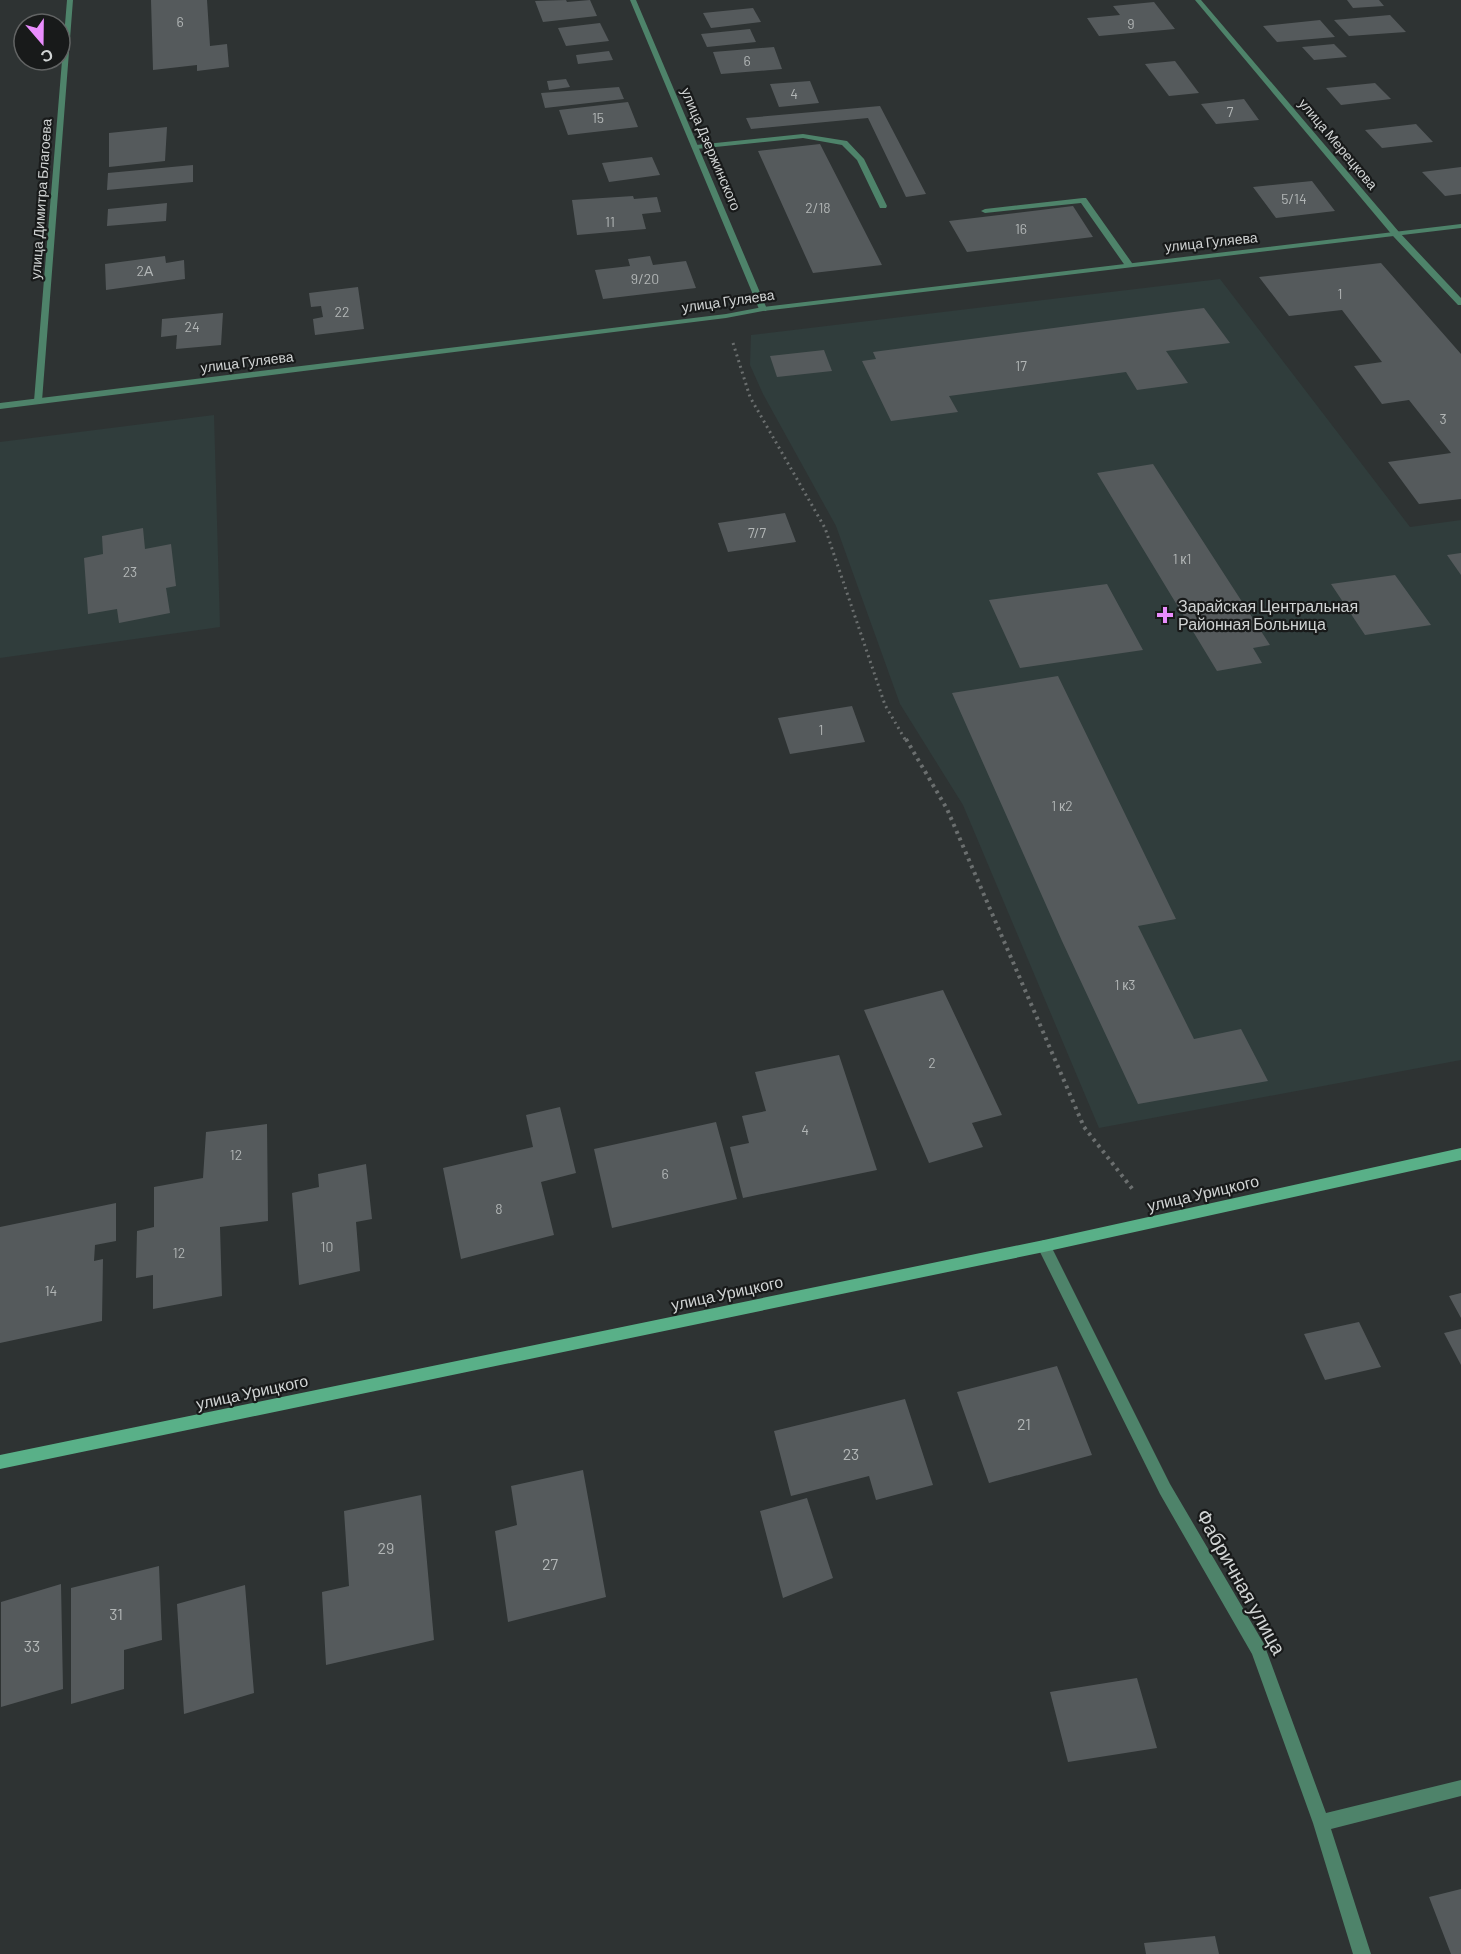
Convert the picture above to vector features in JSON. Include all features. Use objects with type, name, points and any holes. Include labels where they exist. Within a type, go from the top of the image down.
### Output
[{"type":"main road","name":"улица Урицкого","points":[[0,1462],[1159,1222],[1461,1154]]},
{"type":"street","name":"улица Димитра Благоева","points":[[38,401],[70,0]]},
{"type":"street","name":"улица Дзержинского","points":[[633,0],[764,309]]},
{"type":"street","name":"улица Мерецкова","points":[[1198,0],[1396,234],[1461,303]]},
{"type":"street","points":[[696,147],[803,136],[844,143],[860,159],[883,206]]},
{"type":"street","points":[[985,211],[1083,200],[1129,265]]},
{"type":"street","name":"улица Гуляева","points":[[0,406],[726,316],[764,309],[1461,226]]},
{"type":"street","name":"Фабричная улица","points":[[1044,1246],[1166,1489],[1258,1650],[1321,1823],[1362,1954]]},
{"type":"street","points":[[1321,1823],[1461,1788]]},
{"type":"path","points":[[726,316],[738,364],[750,397],[825,528],[885,705],[947,809],[1084,1127],[1159,1222]]},
{"type":"shaded area","name":"Зарайская Центральная Районная Больница","points":[[1220,279],[1410,527],[1461,520],[1461,1060],[1099,1128],[963,805],[900,704],[836,526],[763,394],[750,365],[751,335]]},
{"type":"shaded area","points":[[214,415],[220,627],[0,658],[0,442]]},
{"type":"building","points":[[151,0],[207,0],[210,46],[227,44],[229,67],[197,71],[197,65],[153,70]]},
{"type":"building","points":[[566,0],[567,2],[590,0],[597,16],[543,22],[535,1]]},
{"type":"building","points":[[1347,0],[1379,0],[1384,6],[1353,8]]},
{"type":"building","points":[[1154,2],[1175,29],[1099,36],[1087,18],[1120,15],[1113,6]]},
{"type":"building","points":[[753,8],[761,22],[711,28],[703,13]]},
{"type":"building","points":[[1390,15],[1406,32],[1349,36],[1334,20]]},
{"type":"building","points":[[1320,20],[1335,37],[1277,42],[1263,26]]},
{"type":"building","points":[[600,23],[609,41],[566,46],[558,28]]},
{"type":"building","points":[[750,29],[756,42],[707,47],[701,34]]},
{"type":"building","points":[[1334,44],[1347,57],[1314,60],[1302,47]]},
{"type":"building","points":[[774,47],[782,69],[721,74],[713,52]]},
{"type":"building","points":[[609,51],[613,60],[578,64],[576,55]]},
{"type":"building","points":[[1175,61],[1199,93],[1169,96],[1145,64]]},
{"type":"building","points":[[566,79],[570,87],[549,90],[547,81]]},
{"type":"building","points":[[810,81],[819,103],[779,107],[770,84]]},
{"type":"building","points":[[1375,83],[1391,99],[1341,105],[1326,88]]},
{"type":"building","points":[[619,87],[624,99],[545,108],[541,93]]},
{"type":"building","points":[[1244,99],[1259,120],[1216,124],[1201,104]]},
{"type":"building","points":[[628,102],[638,127],[568,135],[559,110]]},
{"type":"building","points":[[880,106],[926,194],[906,197],[868,118],[751,129],[746,118]]},
{"type":"building","points":[[1416,124],[1433,142],[1382,148],[1365,130]]},
{"type":"building","points":[[167,127],[165,161],[109,167],[109,133]]},
{"type":"building","points":[[820,144],[882,265],[813,273],[758,151]]},
{"type":"building","points":[[652,157],[660,175],[609,182],[602,163]]},
{"type":"building","points":[[193,165],[193,182],[107,190],[108,173]]},
{"type":"building","points":[[1461,167],[1461,194],[1445,196],[1422,172]]},
{"type":"building","points":[[1312,181],[1335,211],[1276,218],[1253,187]]},
{"type":"building","points":[[633,196],[634,199],[657,197],[661,212],[642,214],[646,229],[577,235],[572,200]]},
{"type":"building","points":[[167,203],[166,221],[107,226],[108,209]]},
{"type":"building","points":[[1073,206],[1093,237],[967,252],[949,221]]},
{"type":"building","points":[[165,256],[166,263],[184,260],[185,279],[106,290],[105,264]]},
{"type":"building","points":[[650,256],[653,265],[686,261],[696,288],[603,299],[595,270],[630,266],[628,259]]},
{"type":"building","points":[[1381,263],[1461,354],[1461,499],[1419,504],[1388,462],[1451,453],[1409,400],[1382,404],[1354,366],[1382,362],[1342,310],[1289,316],[1259,277]]},
{"type":"building","points":[[358,287],[364,329],[315,335],[313,319],[323,317],[321,306],[311,307],[309,293]]},
{"type":"building","points":[[1204,308],[1230,343],[1166,351],[1188,383],[1137,390],[1126,372],[949,396],[958,412],[891,421],[862,361],[876,359],[873,352]]},
{"type":"building","points":[[223,313],[221,345],[176,349],[177,335],[161,337],[162,319]]},
{"type":"building","points":[[824,350],[832,371],[777,377],[770,356]]},
{"type":"building","points":[[1153,464],[1270,645],[1253,648],[1262,663],[1217,671],[1097,473]]},
{"type":"building","points":[[785,513],[796,542],[728,552],[718,523]]},
{"type":"building","points":[[143,528],[145,549],[171,544],[176,586],[166,588],[170,613],[119,623],[117,609],[88,614],[84,558],[103,554],[102,536]]},
{"type":"building","points":[[1461,553],[1461,575],[1447,555]]},
{"type":"building","points":[[1395,575],[1431,625],[1365,635],[1331,584]]},
{"type":"building","points":[[1107,584],[1143,650],[1020,668],[989,600]]},
{"type":"building","points":[[1058,676],[1176,919],[1138,926],[1194,1039],[1241,1029],[1268,1081],[1138,1104],[1062,941],[952,693]]},
{"type":"building","points":[[852,706],[865,742],[790,754],[778,718]]},
{"type":"building","points":[[943,990],[1002,1115],[972,1123],[983,1147],[929,1163],[864,1010]]},
{"type":"building","points":[[839,1055],[877,1170],[743,1198],[730,1147],[749,1143],[742,1116],[766,1111],[755,1072]]},
{"type":"building","points":[[560,1107],[576,1173],[541,1182],[554,1235],[461,1259],[443,1168],[533,1147],[526,1115]]},
{"type":"building","points":[[716,1122],[737,1199],[612,1228],[594,1149]]},
{"type":"building","points":[[267,1124],[268,1221],[220,1227],[222,1296],[153,1309],[153,1275],[136,1278],[137,1231],[154,1227],[154,1187],[203,1178],[206,1132]]},
{"type":"building","points":[[366,1164],[372,1219],[356,1222],[360,1271],[299,1285],[292,1193],[319,1187],[318,1174]]},
{"type":"building","points":[[116,1203],[116,1241],[95,1245],[94,1261],[103,1259],[102,1321],[0,1343],[0,1227]]},
{"type":"building","points":[[1461,1293],[1461,1318],[1449,1296]]},
{"type":"building","points":[[1359,1322],[1381,1367],[1325,1380],[1304,1334]]},
{"type":"building","points":[[1461,1329],[1461,1365],[1444,1333]]},
{"type":"building","points":[[1057,1366],[1092,1455],[989,1483],[957,1392]]},
{"type":"building","points":[[905,1399],[933,1485],[876,1500],[869,1476],[791,1496],[774,1431]]},
{"type":"building","points":[[583,1470],[606,1597],[508,1622],[495,1531],[517,1525],[511,1486]]},
{"type":"building","points":[[421,1495],[434,1640],[326,1665],[322,1592],[349,1586],[344,1511]]},
{"type":"building","points":[[807,1498],[833,1578],[783,1598],[760,1511]]},
{"type":"building","points":[[159,1566],[162,1640],[124,1650],[124,1689],[71,1704],[71,1588]]},
{"type":"building","points":[[61,1584],[63,1689],[1,1707],[1,1602]]},
{"type":"building","points":[[245,1585],[254,1693],[184,1714],[177,1604]]},
{"type":"building","points":[[1137,1678],[1157,1748],[1068,1762],[1050,1692]]},
{"type":"building","points":[[1461,1889],[1461,1954],[1451,1954],[1429,1897]]},
{"type":"building","points":[[1215,1936],[1219,1954],[1146,1954],[1144,1943]]},
{"type":"place","name":"Зарайская Центральная Районная Больница","points":[[1165,615]]}]
